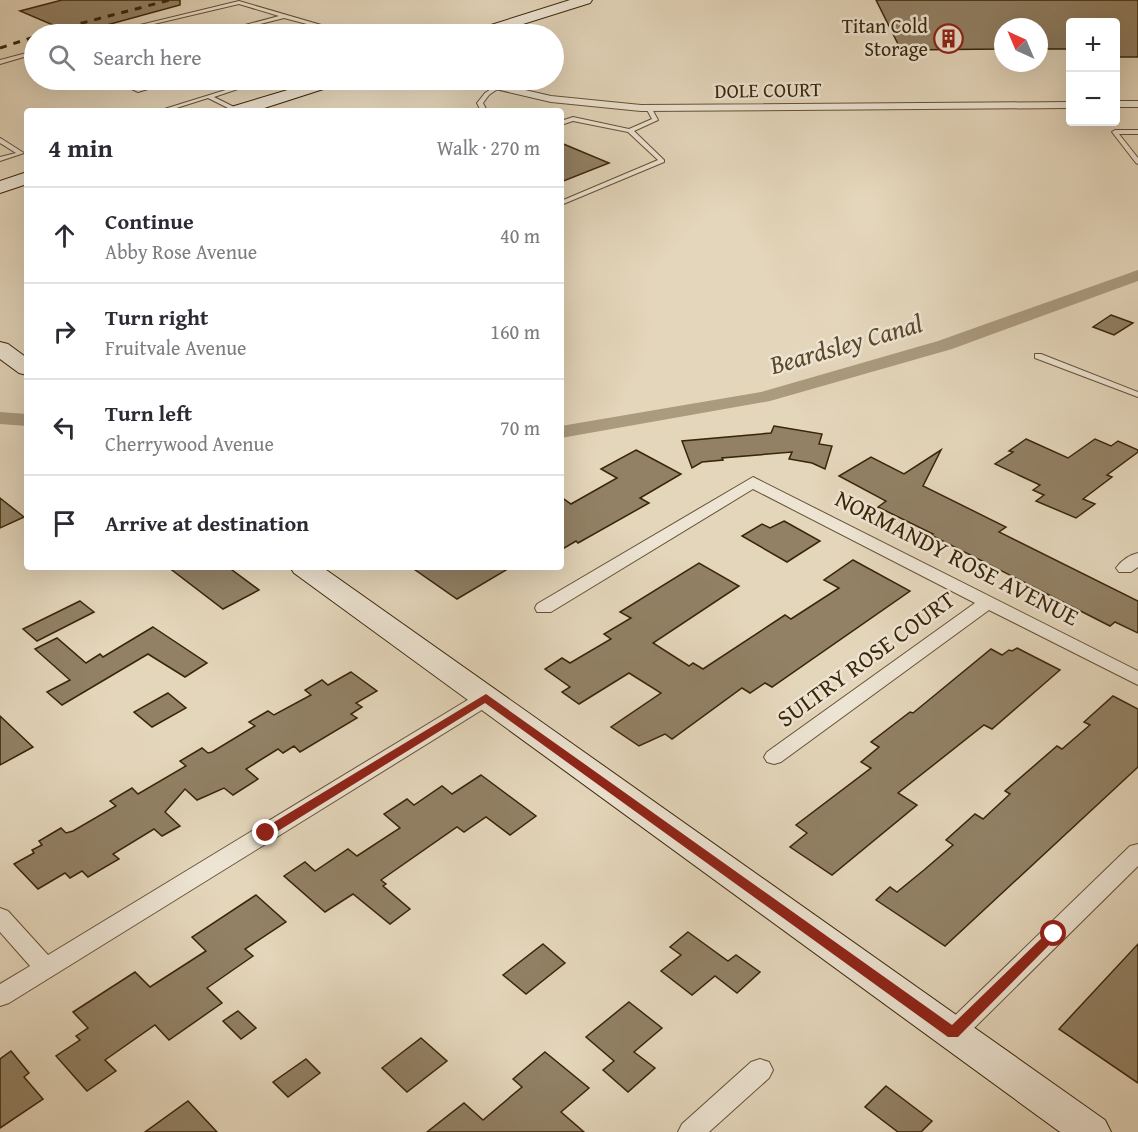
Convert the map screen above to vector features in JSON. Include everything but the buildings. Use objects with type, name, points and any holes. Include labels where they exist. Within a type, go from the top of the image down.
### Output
[{"type":"main road","points":[[509,24],[585,0]]},
{"type":"main road","points":[[247,108],[304,90]]},
{"type":"main road","points":[[0,187],[24,179]]},
{"type":"main road","points":[[0,349],[24,366]]},
{"type":"main road","points":[[308,570],[1091,1132]]},
{"type":"street","name":"DOLE COURT","points":[[507,90],[580,103],[649,108],[1066,105]]},
{"type":"street","points":[[1120,104],[1138,104]]},
{"type":"street","name":"NORMANDY ROSE AVENUE","points":[[544,608],[753,482],[1138,679]]},
{"type":"street","name":"SULTRY ROSE COURT","points":[[774,757],[988,602]]},
{"type":"street","points":[[0,996],[486,698]]},
{"type":"street","points":[[953,1033],[1138,852]]},
{"type":"street","points":[[0,917],[46,968]]},
{"type":"street","points":[[691,1132],[760,1070]]},
{"type":"lane","points":[[148,24],[239,2],[313,24]]},
{"type":"lane","points":[[254,24],[284,16]]},
{"type":"lane","points":[[0,63],[24,56]]},
{"type":"lane","points":[[170,108],[228,90]]},
{"type":"lane","points":[[482,108],[480,103],[493,90]]},
{"type":"lane","points":[[208,96],[232,108]]},
{"type":"lane","points":[[630,131],[655,120],[649,108]]},
{"type":"lane","points":[[564,122],[573,119],[630,131],[662,161],[564,202]]},
{"type":"lane","points":[[1138,132],[1115,132],[1138,162]]},
{"type":"lane","points":[[0,140],[21,153],[0,159]]},
{"type":"lane","points":[[1038,356],[1138,395]]},
{"type":"waterway","name":"Beardsley Canal","points":[[564,431],[763,397],[945,345],[1138,275]]},
{"type":"waterway","name":"Beardsley Canal","points":[[0,418],[24,420]]},
{"type":"railway","points":[[78,24],[170,0]]},
{"type":"railway","points":[[0,48],[24,40]]},
{"type":"place","name":"Titan Cold Storage","points":[[949,38]]},
{"type":"route","points":[[266,833],[486,698],[953,1033],[1054,934]]}]
